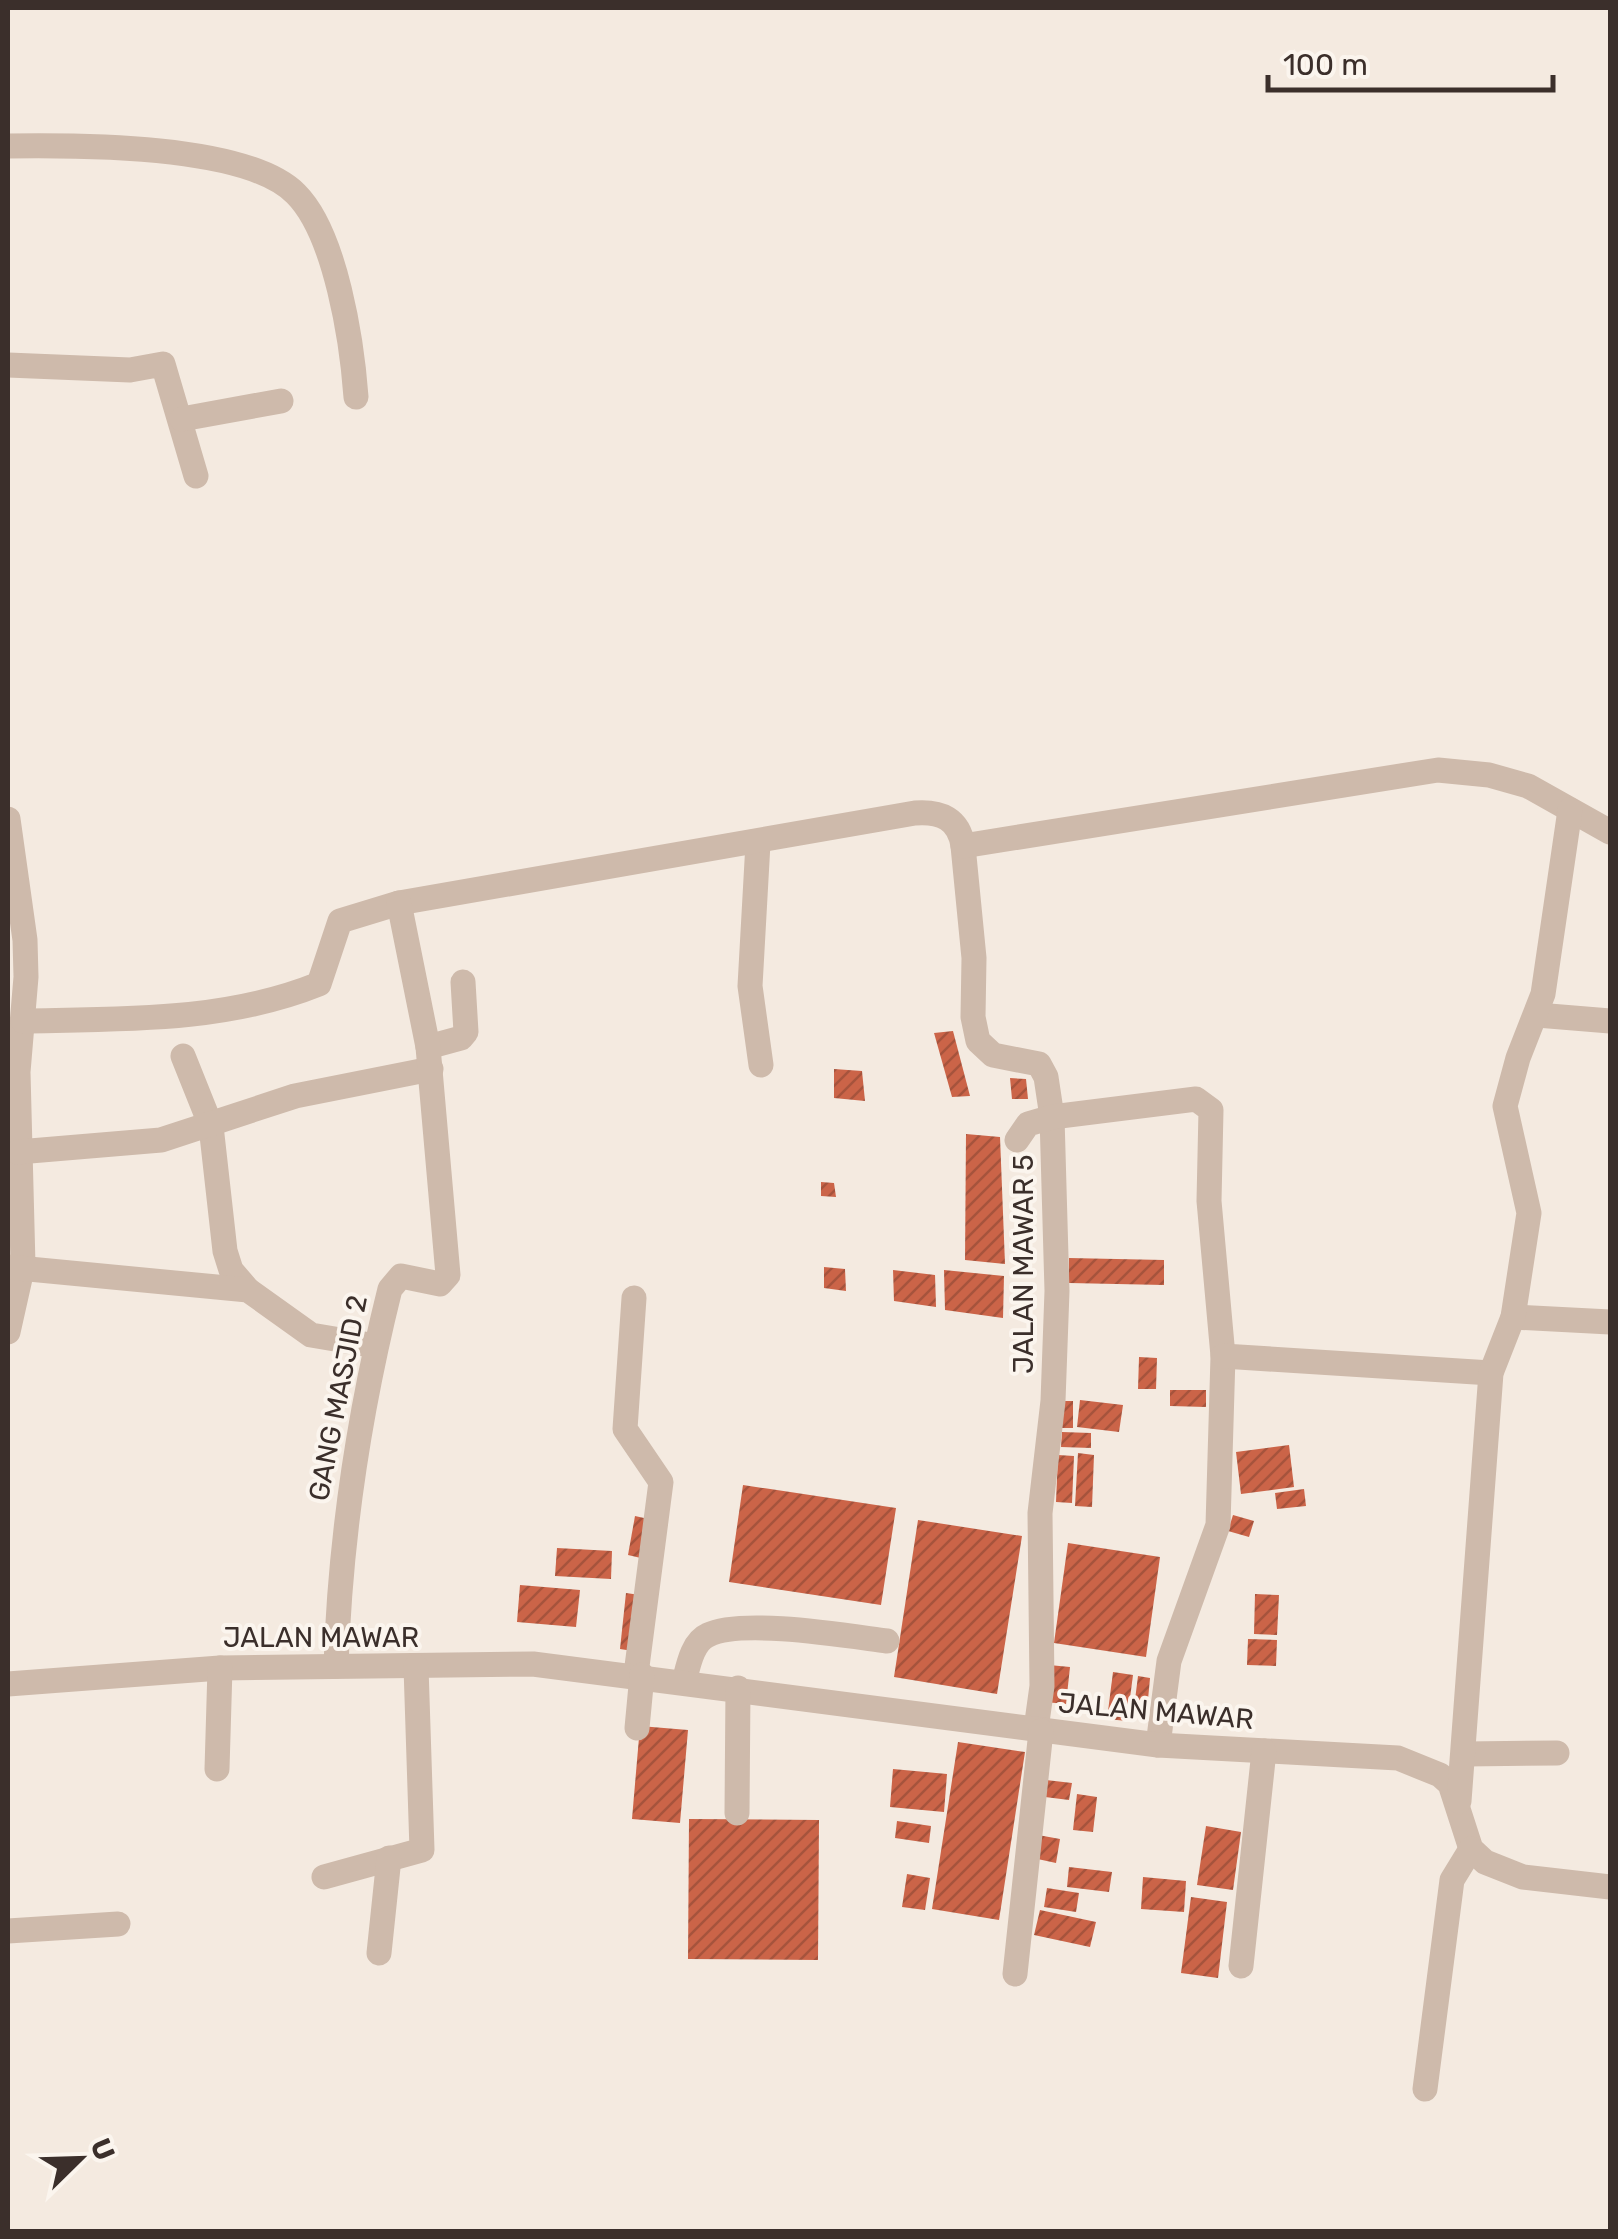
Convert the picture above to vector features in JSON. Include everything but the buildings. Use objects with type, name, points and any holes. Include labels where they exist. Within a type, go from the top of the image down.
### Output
[{"type":"street","points":[[8,146],[128,147],[246,164],[282,183],[308,210],[325,250],[345,317],[356,397]]},
{"type":"street","points":[[8,365],[130,370],[163,364],[196,476]]},
{"type":"street","points":[[182,419],[281,401]]},
{"type":"street","points":[[24,1020],[156,1019],[232,1010],[315,986],[322,979],[340,921],[399,902],[934,812],[961,830],[963,846],[1438,770],[1489,775],[1528,786],[1610,832]]},
{"type":"street","points":[[1570,810],[1550,960],[1537,1015],[1526,1036],[1505,1106],[1528,1213],[1513,1317],[1491,1373],[1460,1802],[1471,1849],[1485,1862],[1523,1877],[1610,1887]]},
{"type":"street","points":[[8,824],[25,940],[15,1266],[8,1332]]},
{"type":"street","points":[[758,843],[750,986],[761,1065]]},
{"type":"street","name":"JALAN MAWAR 5","points":[[963,846],[973,948],[973,1017],[978,1041],[993,1055],[1039,1064],[1046,1076],[1052,1117],[1046,1237],[1053,1401],[1040,1513],[1042,1686],[1015,1974]]},
{"type":"street","name":"GANG MASJID 2","points":[[336,1666],[339,1573],[349,1492],[376,1346],[393,1280],[401,1276],[440,1284],[448,1275],[429,1058],[399,902]]},
{"type":"street","points":[[18,1152],[161,1140],[429,1058],[466,1032],[462,982]]},
{"type":"street","points":[[1537,1015],[1610,1021]]},
{"type":"street","points":[[183,1056],[211,1126],[225,1251],[231,1270],[248,1290],[311,1335],[376,1346]]},
{"type":"street","points":[[1016,1140],[1028,1124],[1052,1117],[1196,1099],[1208,1104],[1210,1201],[1223,1356],[1218,1525],[1169,1661],[1158,1745]]},
{"type":"street","points":[[15,1266],[248,1290]]},
{"type":"street","points":[[634,1298],[625,1429],[661,1482],[639,1675],[638,1728]]},
{"type":"street","points":[[1513,1317],[1610,1322]]},
{"type":"street","points":[[1223,1356],[1491,1373]]},
{"type":"street","points":[[684,1682],[697,1644],[708,1634],[791,1630],[888,1641]]},
{"type":"street","name":"JALAN MAWAR","points":[[8,1684],[220,1668],[533,1664],[1158,1745],[1398,1758],[1440,1774],[1460,1802]]},
{"type":"street","points":[[324,1877],[418,1852],[424,1842],[416,1667]]},
{"type":"street","points":[[218,1769],[220,1668]]},
{"type":"street","points":[[737,1812],[738,1688]]},
{"type":"street","points":[[1241,1966],[1264,1751]]},
{"type":"street","points":[[1465,1754],[1557,1753]]},
{"type":"street","points":[[1425,2089],[1452,1880],[1471,1849]]},
{"type":"street","points":[[379,1952],[389,1858]]},
{"type":"street","points":[[8,1931],[118,1924]]}]
